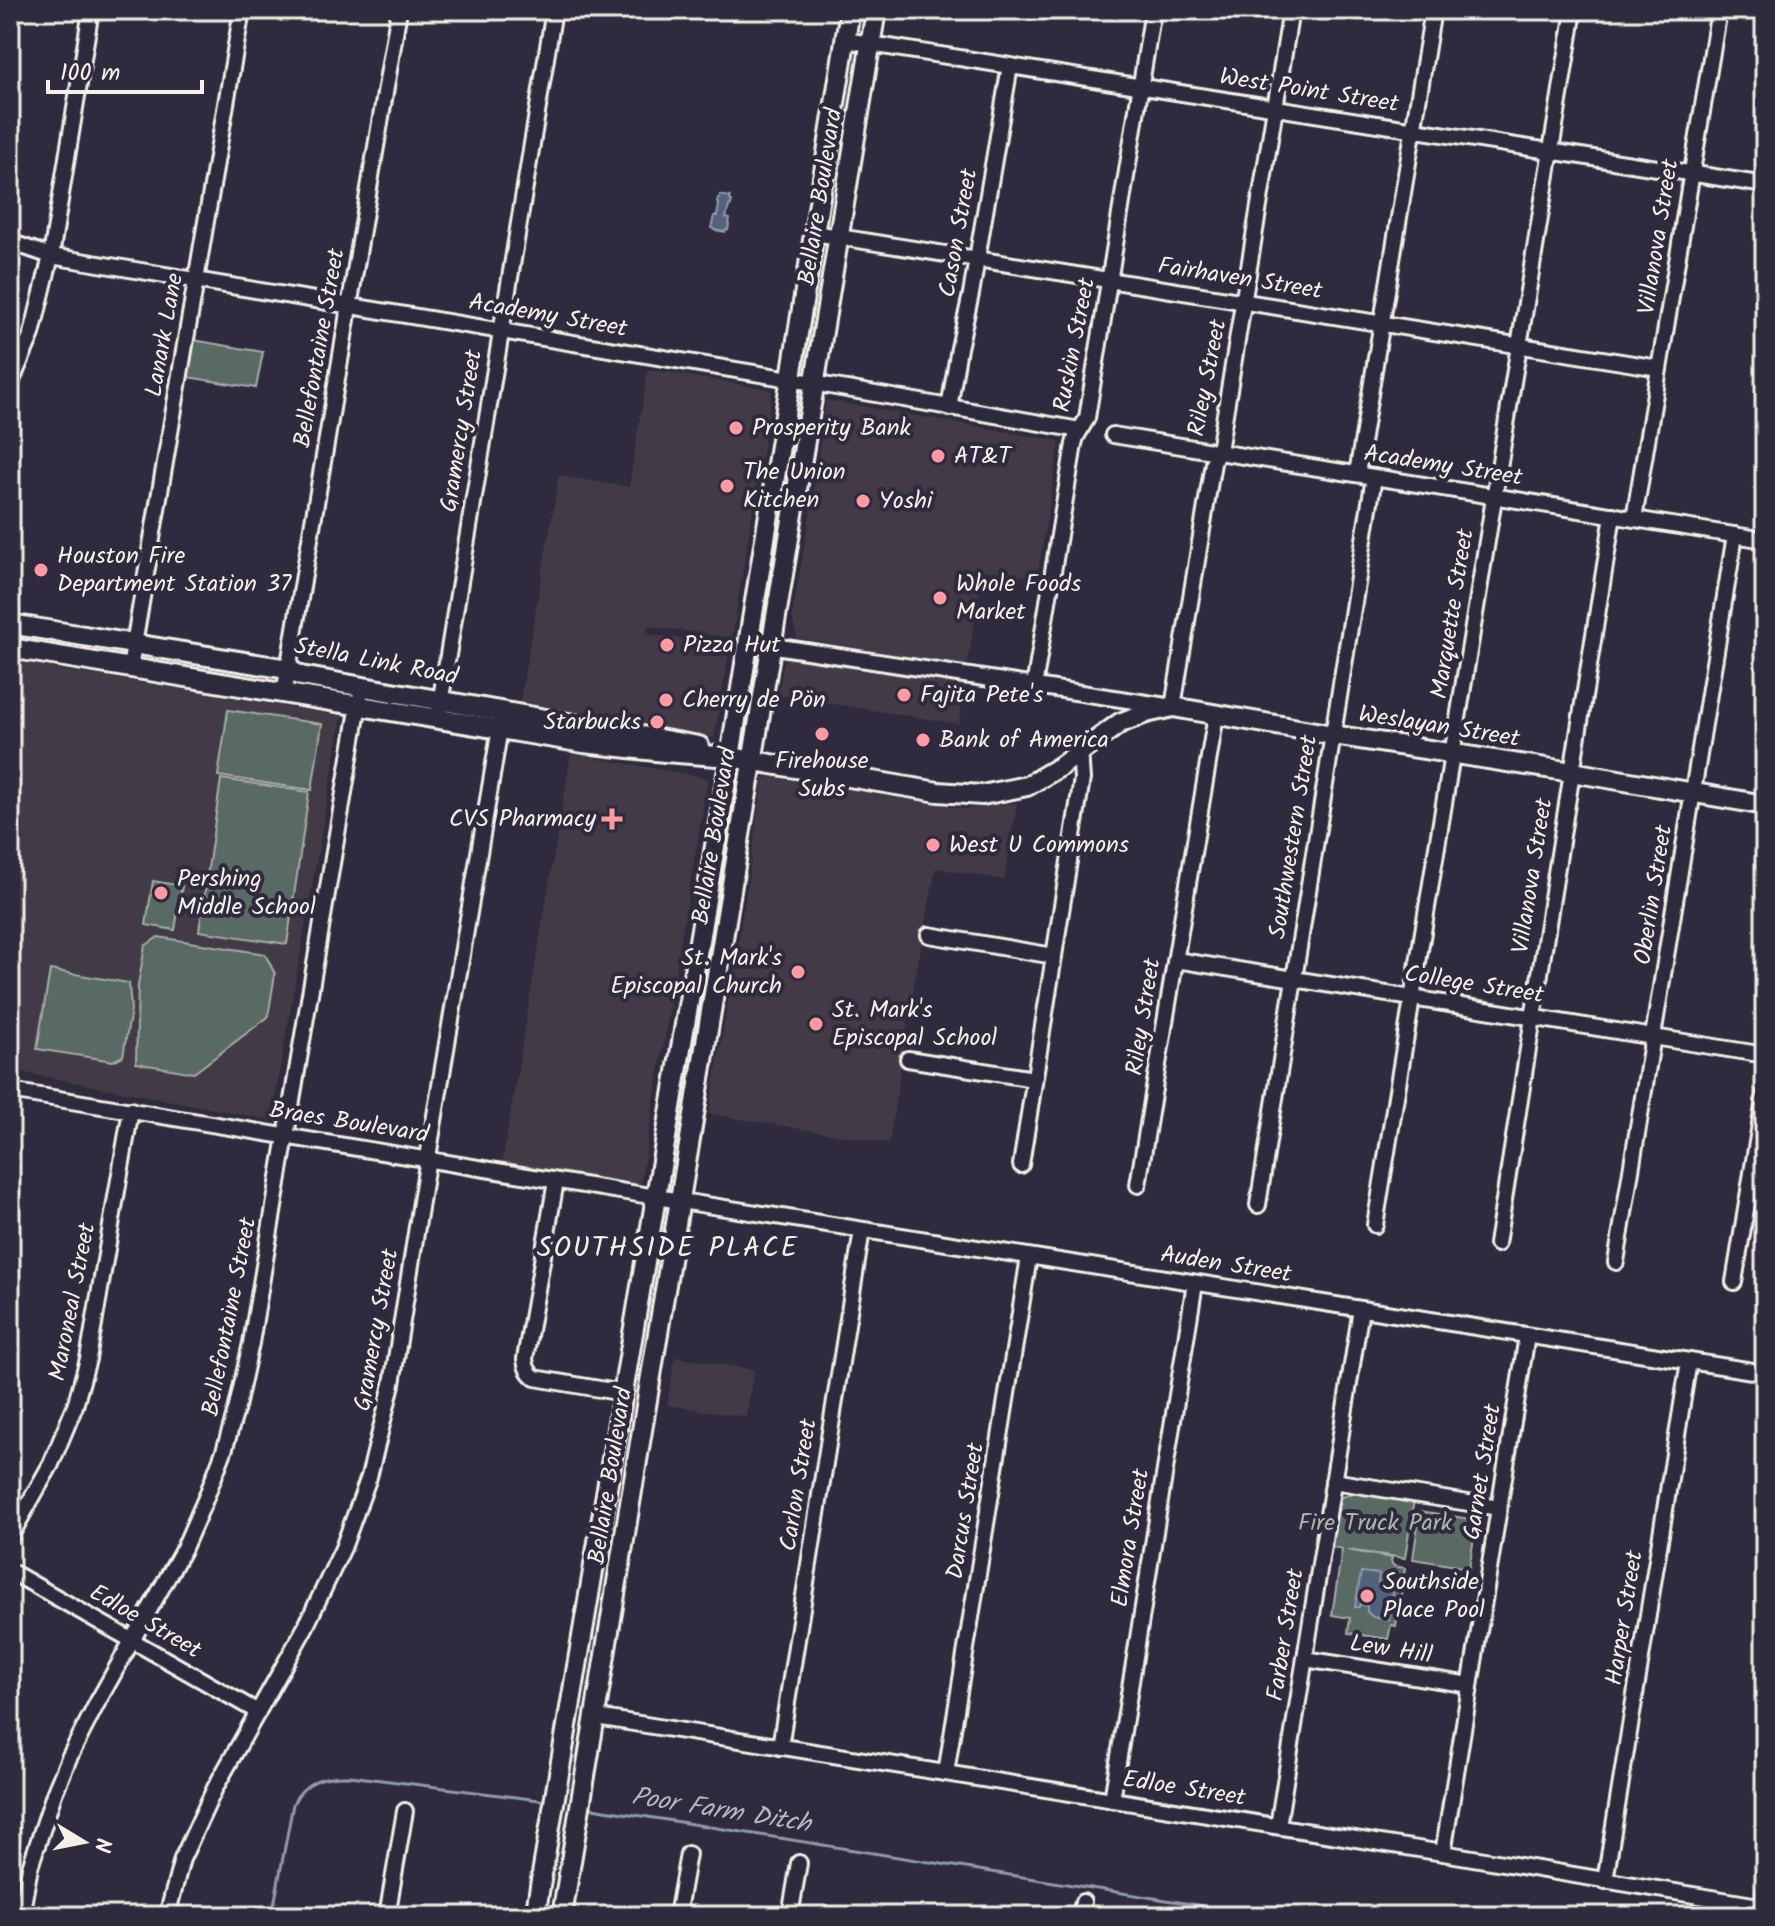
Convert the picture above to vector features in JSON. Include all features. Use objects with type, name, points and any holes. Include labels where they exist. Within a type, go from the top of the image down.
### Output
[{"type":"main road","name":"Bellaire Boulevard","points":[[535,1916],[730,757],[850,10]]},
{"type":"main road","name":"Bellaire Boulevard","points":[[562,1916],[876,10]]},
{"type":"main road","name":"Stella Link Road","points":[[10,624],[288,669],[360,696]]},
{"type":"main road","points":[[37,652],[41,629]]},
{"type":"main road","points":[[63,657],[67,633]]},
{"type":"main road","name":"Stella Link Road","points":[[10,648],[284,694],[360,696],[585,734],[679,741],[751,761],[938,792],[982,795],[1027,786],[1061,766],[1120,723],[1173,707]]},
{"type":"main road","name":"Weslayan Street","points":[[1173,707],[1765,805]]},
{"type":"main road","points":[[711,869],[733,873]]},
{"type":"main road","points":[[684,1029],[708,1031]]},
{"type":"main road","points":[[616,1434],[642,1438]]},
{"type":"main road","points":[[591,1585],[617,1590]]},
{"type":"main road","points":[[569,1713],[596,1717]]},
{"type":"street","points":[[10,385],[32,334],[51,256],[91,10]]},
{"type":"street","name":"Lanark Lane","points":[[130,668],[242,10]]},
{"type":"street","name":"Bellefontaine Street","points":[[284,694],[399,10]]},
{"type":"street","name":"Gramercy Street","points":[[439,710],[554,10]]},
{"type":"street","name":"Ruskin Street","points":[[1034,687],[1074,444],[1087,418],[1153,10]]},
{"type":"street","name":"Riley Street","points":[[1173,707],[1211,472],[1220,445],[1291,10]]},
{"type":"street","points":[[1357,474],[1433,10]]},
{"type":"street","name":"Marquette Street","points":[[1375,1225],[1574,10]]},
{"type":"street","name":"Villanova Street","points":[[1634,519],[1719,10]]},
{"type":"street","name":"West Point Street","points":[[845,40],[1765,185]]},
{"type":"street","name":"Cason Street","points":[[949,408],[1010,66]]},
{"type":"street","name":"Fairhaven Street","points":[[814,233],[1659,368]]},
{"type":"street","name":"Academy Street","points":[[10,242],[51,256],[1080,430]]},
{"type":"street","name":"Academy Street","points":[[1113,435],[1765,540]]},
{"type":"street","name":"Southwestern Street","points":[[1258,1205],[1374,477]]},
{"type":"street","name":"Villanova Street","points":[[1497,1244],[1613,515]]},
{"type":"street","name":"Oberlin Street","points":[[1616,1262],[1735,535]]},
{"type":"street","name":"Weslayan Street","points":[[748,642],[1173,707]]},
{"type":"street","name":"Bellefontaine Street","points":[[21,1916],[30,1867],[54,1794],[83,1730],[184,1548],[224,1451],[237,1407],[251,1343],[360,696]]},
{"type":"street","points":[[1105,698],[1114,706],[1120,723]]},
{"type":"street","name":"Riley Street","points":[[1138,1185],[1216,715]]},
{"type":"street","name":"Gramercy Street","points":[[167,1916],[182,1859],[215,1788],[312,1614],[343,1548],[369,1477],[392,1384],[502,720]]},
{"type":"street","points":[[1021,1165],[1082,779],[1080,751]]},
{"type":"street","points":[[929,935],[1054,956]]},
{"type":"street","name":"College Street","points":[[1176,960],[1765,1055]]},
{"type":"street","points":[[908,1059],[1034,1079]]},
{"type":"street","name":"Braes Boulevard","points":[[10,1091],[680,1201]]},
{"type":"street","points":[[1734,1282],[1765,1094]]},
{"type":"street","name":"Maroneal Street","points":[[10,1537],[51,1464],[75,1406],[88,1359],[131,1110]]},
{"type":"street","points":[[556,1181],[526,1367],[535,1378],[623,1393]]},
{"type":"street","name":"Auden Street","points":[[680,1201],[1765,1373]]},
{"type":"street","name":"Carlon Street","points":[[780,1747],[862,1230]]},
{"type":"street","name":"Darcus Street","points":[[946,1773],[1029,1257]]},
{"type":"street","name":"Elmora Street","points":[[1112,1800],[1195,1283]]},
{"type":"street","name":"Farber Street","points":[[1278,1826],[1361,1309]]},
{"type":"street","name":"Garnet Street","points":[[1443,1853],[1527,1336]]},
{"type":"street","name":"Harper Street","points":[[1605,1881],[1689,1361]]},
{"type":"street","points":[[1333,1481],[1499,1508]]},
{"type":"street","name":"Edloe Street","points":[[10,1571],[258,1712]]},
{"type":"street","name":"Lew Hill","points":[[1305,1659],[1470,1685]]},
{"type":"street","name":"Edloe Street","points":[[596,1717],[1764,1907]]},
{"type":"street","points":[[387,1916],[405,1811]]},
{"type":"street","points":[[677,1916],[688,1854]]},
{"type":"street","points":[[790,1916],[799,1863]]},
{"type":"street","points":[[1764,1907],[1765,1889]]},
{"type":"shaded area","points":[[648,369],[772,391],[732,638],[648,626],[646,634],[730,647],[714,738],[519,706],[559,476],[629,487]]},
{"type":"shaded area","points":[[826,400],[1060,441],[1037,578],[983,570],[967,666],[797,638],[792,616]]},
{"type":"shaded area","points":[[785,657],[965,685],[959,724],[778,695]]},
{"type":"shaded area","name":"Pershing Middle School","points":[[10,661],[342,716],[271,1120],[10,1070]]},
{"type":"shaded area","points":[[571,754],[708,778],[640,1185],[502,1163]]},
{"type":"shaded area","name":"St. Mark's Episcopal School","points":[[773,777],[963,809],[1017,803],[1004,880],[936,868],[889,1143],[709,1114],[763,778]]},
{"type":"shaded area","points":[[675,1357],[754,1370],[746,1417],[667,1405]]},
{"type":"green space","points":[[193,340],[263,352],[256,388],[187,377]]},
{"type":"green space","points":[[228,710],[322,724],[312,790],[218,776]]},
{"type":"green space","points":[[221,779],[309,792],[287,944],[199,931]]},
{"type":"green space","points":[[153,881],[182,886],[175,930],[146,925]]},
{"type":"green space","points":[[158,937],[265,954],[275,974],[268,1017],[194,1073],[136,1063],[138,985],[145,946]]},
{"type":"green space","points":[[50,970],[129,983],[131,1010],[123,1056],[113,1061],[37,1049]]},
{"type":"green space","name":"Fire Truck Park","points":[[1360,1491],[1414,1499],[1405,1558],[1347,1550],[1392,1558],[1394,1566],[1405,1568],[1396,1626],[1391,1625],[1388,1639],[1348,1633],[1350,1618],[1332,1615],[1342,1549],[1328,1546],[1334,1502]]},
{"type":"green space","points":[[1420,1511],[1477,1520],[1469,1568],[1413,1559]]},
{"type":"water","points":[[720,195],[730,197],[732,201],[726,218],[730,219],[728,230],[725,232],[711,228],[714,216],[717,216]]},
{"type":"water","points":[[1361,1572],[1379,1574],[1378,1584],[1394,1587],[1389,1620],[1373,1617],[1367,1612],[1367,1606],[1360,1604],[1355,1607]]},
{"type":"waterway","name":"Poor Farm Ditch","points":[[272,1916],[293,1804],[303,1789],[317,1781],[350,1776],[547,1801]]},
{"type":"waterway","name":"Poor Farm Ditch","points":[[586,1807],[1266,1916]]},
{"type":"place","name":"Prosperity Bank","points":[[736,428]]},
{"type":"place","name":"AT&T","points":[[938,456]]},
{"type":"place","name":"The Union Kitchen","points":[[727,486]]},
{"type":"place","name":"Yoshi","points":[[863,501]]},
{"type":"place","name":"Houston Fire Department Station 37","points":[[41,570]]},
{"type":"place","name":"Whole Foods Market","points":[[940,598]]},
{"type":"place","name":"Pizza Hut","points":[[667,645]]},
{"type":"place","name":"Fajita Pete's","points":[[904,695]]},
{"type":"place","name":"Cherry de Pön","points":[[666,700]]},
{"type":"place","name":"Starbucks","points":[[657,722]]},
{"type":"place","name":"Firehouse Subs","points":[[822,734]]},
{"type":"place","name":"Bank of America","points":[[923,740]]},
{"type":"place","name":"CVS Pharmacy","points":[[612,819]]},
{"type":"place","name":"West U Commons","points":[[933,845]]},
{"type":"place","name":"Pershing Middle School","points":[[161,893]]},
{"type":"place","name":"St. Mark's Episcopal Church","points":[[798,972]]},
{"type":"place","name":"St. Mark's Episcopal School","points":[[816,1024]]},
{"type":"place","name":"Southside Place Pool","points":[[1367,1596]]},
{"type":"district","name":"SOUTHSIDE PLACE","points":[[668,1248]]}]
